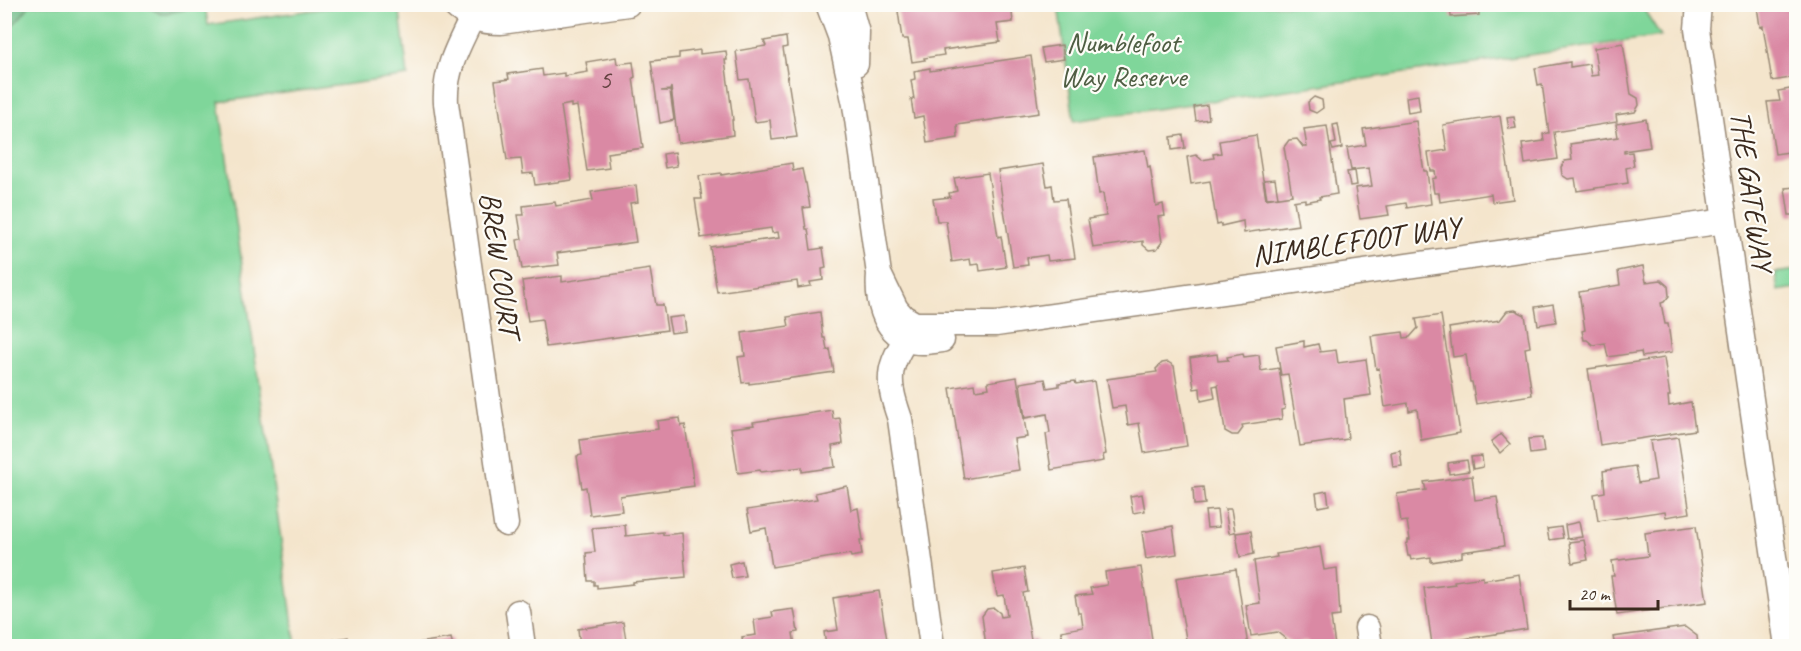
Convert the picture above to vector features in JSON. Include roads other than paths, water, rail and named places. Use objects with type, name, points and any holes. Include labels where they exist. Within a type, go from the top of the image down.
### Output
[{"type":"street","points":[[453,4],[472,18],[485,22],[501,22],[628,4]]},
{"type":"street","points":[[828,4],[840,36],[855,105],[879,274],[912,335],[900,419],[932,646]]},
{"type":"street","points":[[849,4],[857,33],[855,105]]},
{"type":"street","name":"THE GATEWAY","points":[[1684,4],[1697,29]]},
{"type":"street","name":"THE GATEWAY","points":[[1699,4],[1697,29],[1725,221],[1789,608],[1787,646]]},
{"type":"street","name":"BREW COURT","points":[[472,18],[448,71],[445,87],[446,104],[506,524]]},
{"type":"street","name":"NIMBLEFOOT WAY","points":[[912,335],[1725,221]]},
{"type":"street","points":[[518,612],[523,646]]},
{"type":"park label","name":"Numblefoot Way Reserve","points":[[1123,59]]}]
